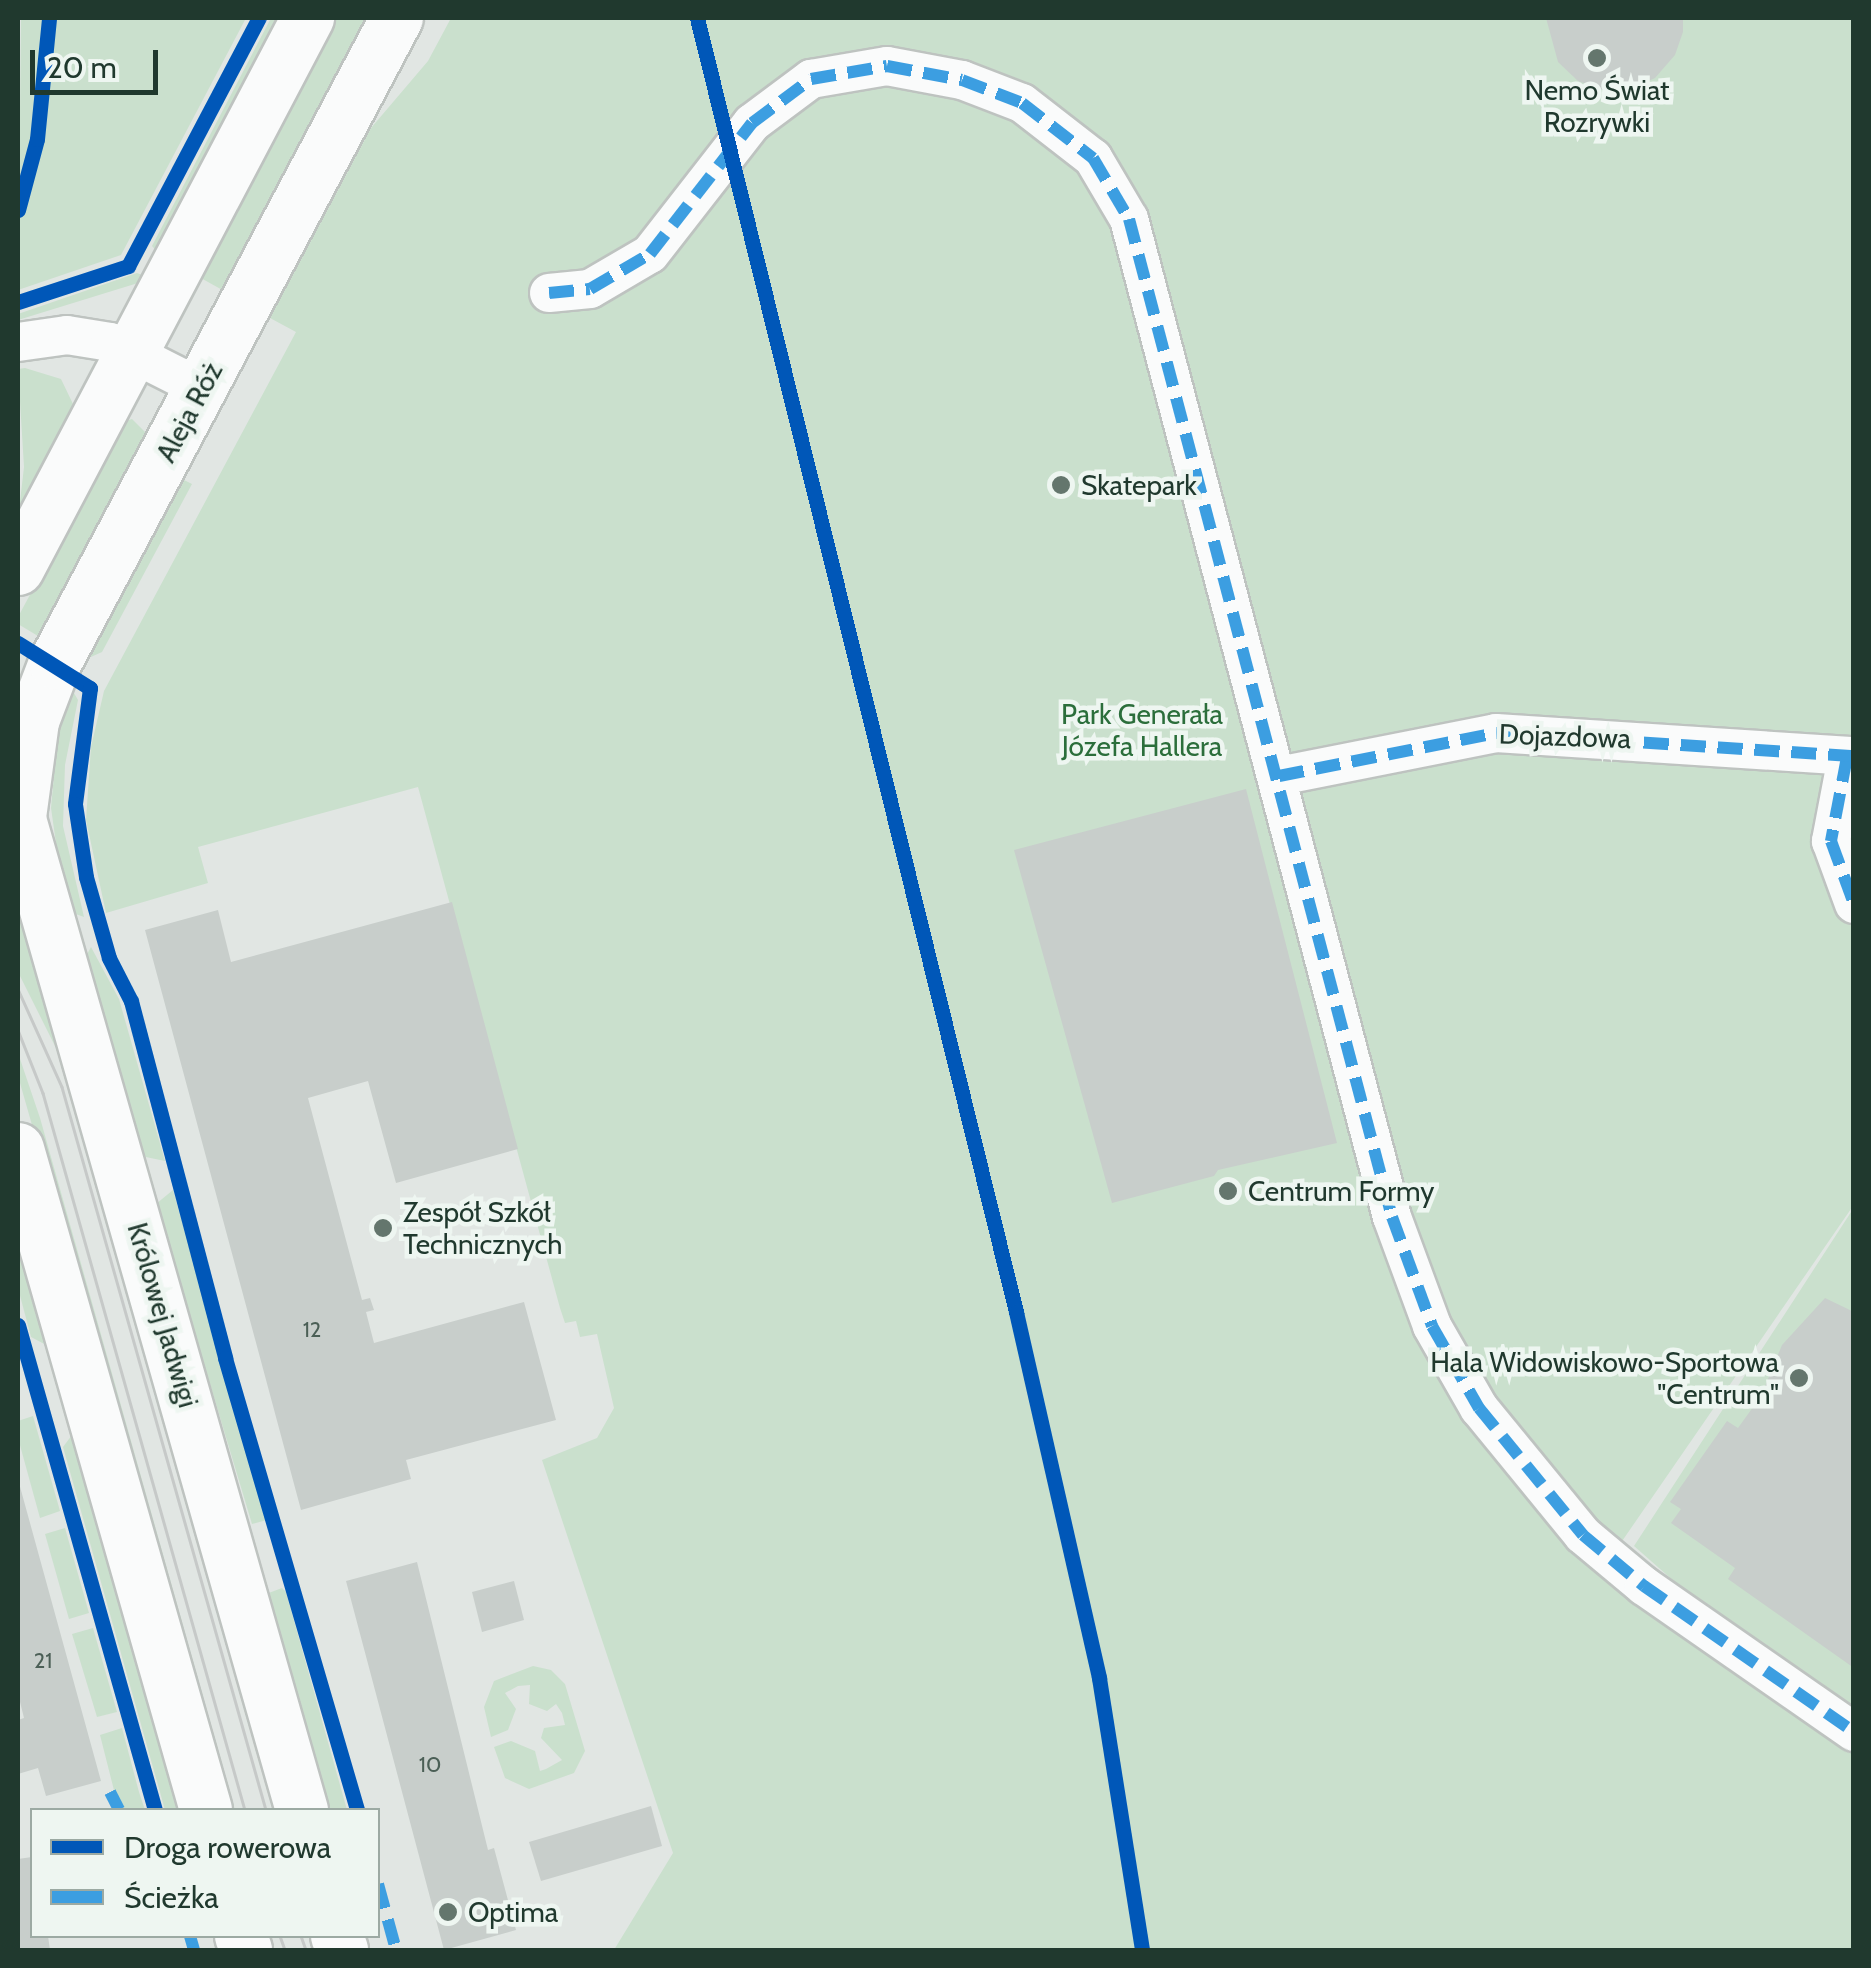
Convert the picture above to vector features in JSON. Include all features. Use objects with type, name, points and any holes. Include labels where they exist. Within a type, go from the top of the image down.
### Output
[{"type":"main road","points":[[18,568],[308,18]]},
{"type":"main road","name":"Aleja Róż","points":[[19,821],[30,739],[46,684],[397,18]]},
{"type":"main road","name":"Królowej Jadwigi","points":[[19,821],[301,1808]]},
{"type":"main road","points":[[18,1149],[205,1808]]},
{"type":"street","points":[[549,294],[590,289],[650,254],[752,123],[790,89],[848,70],[923,72],[1022,103],[1093,158],[1129,219],[1280,776],[1392,1217],[1432,1326],[1463,1382],[1510,1452],[1583,1536],[1854,1732]]},
{"type":"street","points":[[18,342],[84,336],[132,353],[201,388]]},
{"type":"street","name":"Dojazdowa","points":[[1280,776],[1433,740],[1496,733],[1841,756]]},
{"type":"street","points":[[1841,756],[1831,841],[1854,904]]},
{"type":"green space","points":[[21,18],[246,18],[121,255],[18,290]]},
{"type":"green space","points":[[271,18],[283,18],[159,254],[152,246]]},
{"type":"green space","points":[[337,18],[371,18],[226,292],[199,277]]},
{"type":"green space","name":"Park Generała Józefa Hallera","points":[[451,18],[1853,18],[1853,1206],[1618,1547],[1693,1598],[1634,1546],[1853,1209],[1853,1950],[614,1950],[673,1853],[542,1460],[597,1438],[614,1408],[597,1334],[580,1337],[576,1321],[565,1323],[560,1308],[418,787],[198,847],[208,883],[106,913],[86,820],[91,747],[104,691],[296,332],[270,318],[371,128],[428,61]]},
{"type":"green space","points":[[137,273],[145,276],[138,283],[18,320],[18,314]]},
{"type":"green space","points":[[18,369],[61,379],[73,404],[18,519],[24,467]]},
{"type":"green space","points":[[132,419],[148,435],[43,639],[18,624],[18,617],[123,422]]},
{"type":"green space","points":[[180,478],[192,484],[102,652],[84,660]]},
{"type":"green space","points":[[71,688],[78,700],[65,765],[63,826],[84,917],[73,913],[60,871],[51,808],[58,731]]},
{"type":"green space","points":[[18,890],[63,1062],[18,972]]},
{"type":"green space","points":[[91,947],[119,999],[165,1161],[141,1156],[85,958]]},
{"type":"green space","points":[[18,1053],[40,1118],[234,1808],[227,1808],[18,1076]]},
{"type":"green space","points":[[173,1190],[267,1520],[252,1524],[156,1204]]},
{"type":"green space","points":[[18,1229],[52,1348],[31,1337],[18,1288]]},
{"type":"green space","points":[[33,1416],[60,1511],[40,1518],[18,1438],[18,1421]]},
{"type":"green space","points":[[75,1431],[183,1808],[164,1808],[63,1447]]},
{"type":"green space","points":[[65,1528],[89,1613],[69,1619],[45,1534]]},
{"type":"green space","points":[[282,1588],[286,1592],[346,1808],[325,1808],[266,1594]]},
{"type":"green space","points":[[93,1628],[117,1712],[97,1717],[72,1634]]},
{"type":"green space","points":[[533,1666],[551,1670],[565,1684],[585,1751],[574,1773],[529,1789],[505,1778],[494,1747],[511,1741],[535,1751],[540,1771],[546,1769],[562,1760],[541,1738],[544,1728],[565,1725],[562,1713],[556,1704],[547,1711],[529,1704],[530,1685],[518,1686],[505,1693],[516,1709],[508,1730],[491,1737],[484,1707],[494,1681]]},
{"type":"green space","points":[[122,1728],[144,1808],[118,1808],[100,1735]]},
{"type":"building","points":[[1546,18],[1683,18],[1683,32],[1675,55],[1655,78],[1631,89],[1603,90],[1578,81],[1558,62]]},
{"type":"building","points":[[1246,789],[1337,1143],[1218,1170],[1214,1176],[1112,1203],[1014,850]]},
{"type":"building","name":"Zespół Szkół Technicznych","points":[[452,902],[518,1149],[396,1183],[368,1081],[308,1098],[362,1300],[370,1298],[374,1310],[366,1312],[374,1343],[524,1302],[556,1420],[406,1460],[411,1479],[301,1510],[145,930],[218,910],[231,962]]},
{"type":"building","name":"Hala Widowiskowo-Sportowa \"Centrum\"","points":[[1825,1298],[1854,1312],[1854,1668],[1728,1579],[1735,1568],[1671,1523],[1681,1509],[1670,1502],[1727,1421],[1738,1428],[1761,1396],[1782,1345]]},
{"type":"building","points":[[19,1483],[101,1781],[46,1796],[38,1768],[18,1774],[18,1720],[24,1718],[18,1694]]},
{"type":"building","points":[[417,1562],[488,1850],[494,1848],[516,1930],[444,1950],[346,1581]]},
{"type":"building","points":[[514,1581],[524,1620],[482,1632],[472,1592]]},
{"type":"building","points":[[651,1806],[662,1846],[541,1881],[529,1842]]},
{"type":"building","points":[[30,1857],[30,1938],[48,1938],[50,1950],[18,1950],[18,1859]]},
{"type":"tram line","points":[[18,989],[62,1087],[265,1808]]},
{"type":"tram line","points":[[18,1030],[43,1093],[244,1808]]},
{"type":"tram line","points":[[281,1938],[285,1950]]},
{"type":"tram line","points":[[302,1938],[306,1950]]},
{"type":"marked path","points":[[549,293],[590,289],[650,254],[752,123],[811,79],[887,66],[962,80],[1022,103],[1093,158],[1129,219],[1392,1217],[1432,1326],[1479,1408],[1583,1535],[1644,1586],[1854,1732]]},
{"type":"marked path","points":[[1279,776],[1496,733],[1854,756]]},
{"type":"marked path","points":[[1847,757],[1831,841],[1854,904]]},
{"type":"marked path","points":[[110,1792],[118,1808]]},
{"type":"marked path","points":[[380,1891],[396,1950]]},
{"type":"marked path","points":[[191,1938],[194,1950]]},
{"type":"cycle path","points":[[18,210],[37,139],[49,18]]},
{"type":"cycle path","points":[[18,302],[128,266],[259,18]]},
{"type":"cycle path","points":[[697,18],[1016,1312],[1099,1678],[1142,1950]]},
{"type":"cycle path","points":[[18,643],[90,688],[75,804],[86,877],[109,958],[131,1001],[225,1358],[356,1808]]},
{"type":"cycle path","points":[[18,1325],[154,1808]]},
{"type":"place","name":"Nemo Świat Rozrywki","points":[[1597,58]]},
{"type":"place","name":"Skatepark","points":[[1061,485]]},
{"type":"place","name":"Centrum Formy","points":[[1228,1191]]},
{"type":"place","name":"Zespół Szkół Technicznych","points":[[383,1228]]},
{"type":"place","name":"Hala Widowiskowo-Sportowa \"Centrum\"","points":[[1799,1378]]},
{"type":"place","name":"Optima","points":[[448,1912]]}]
